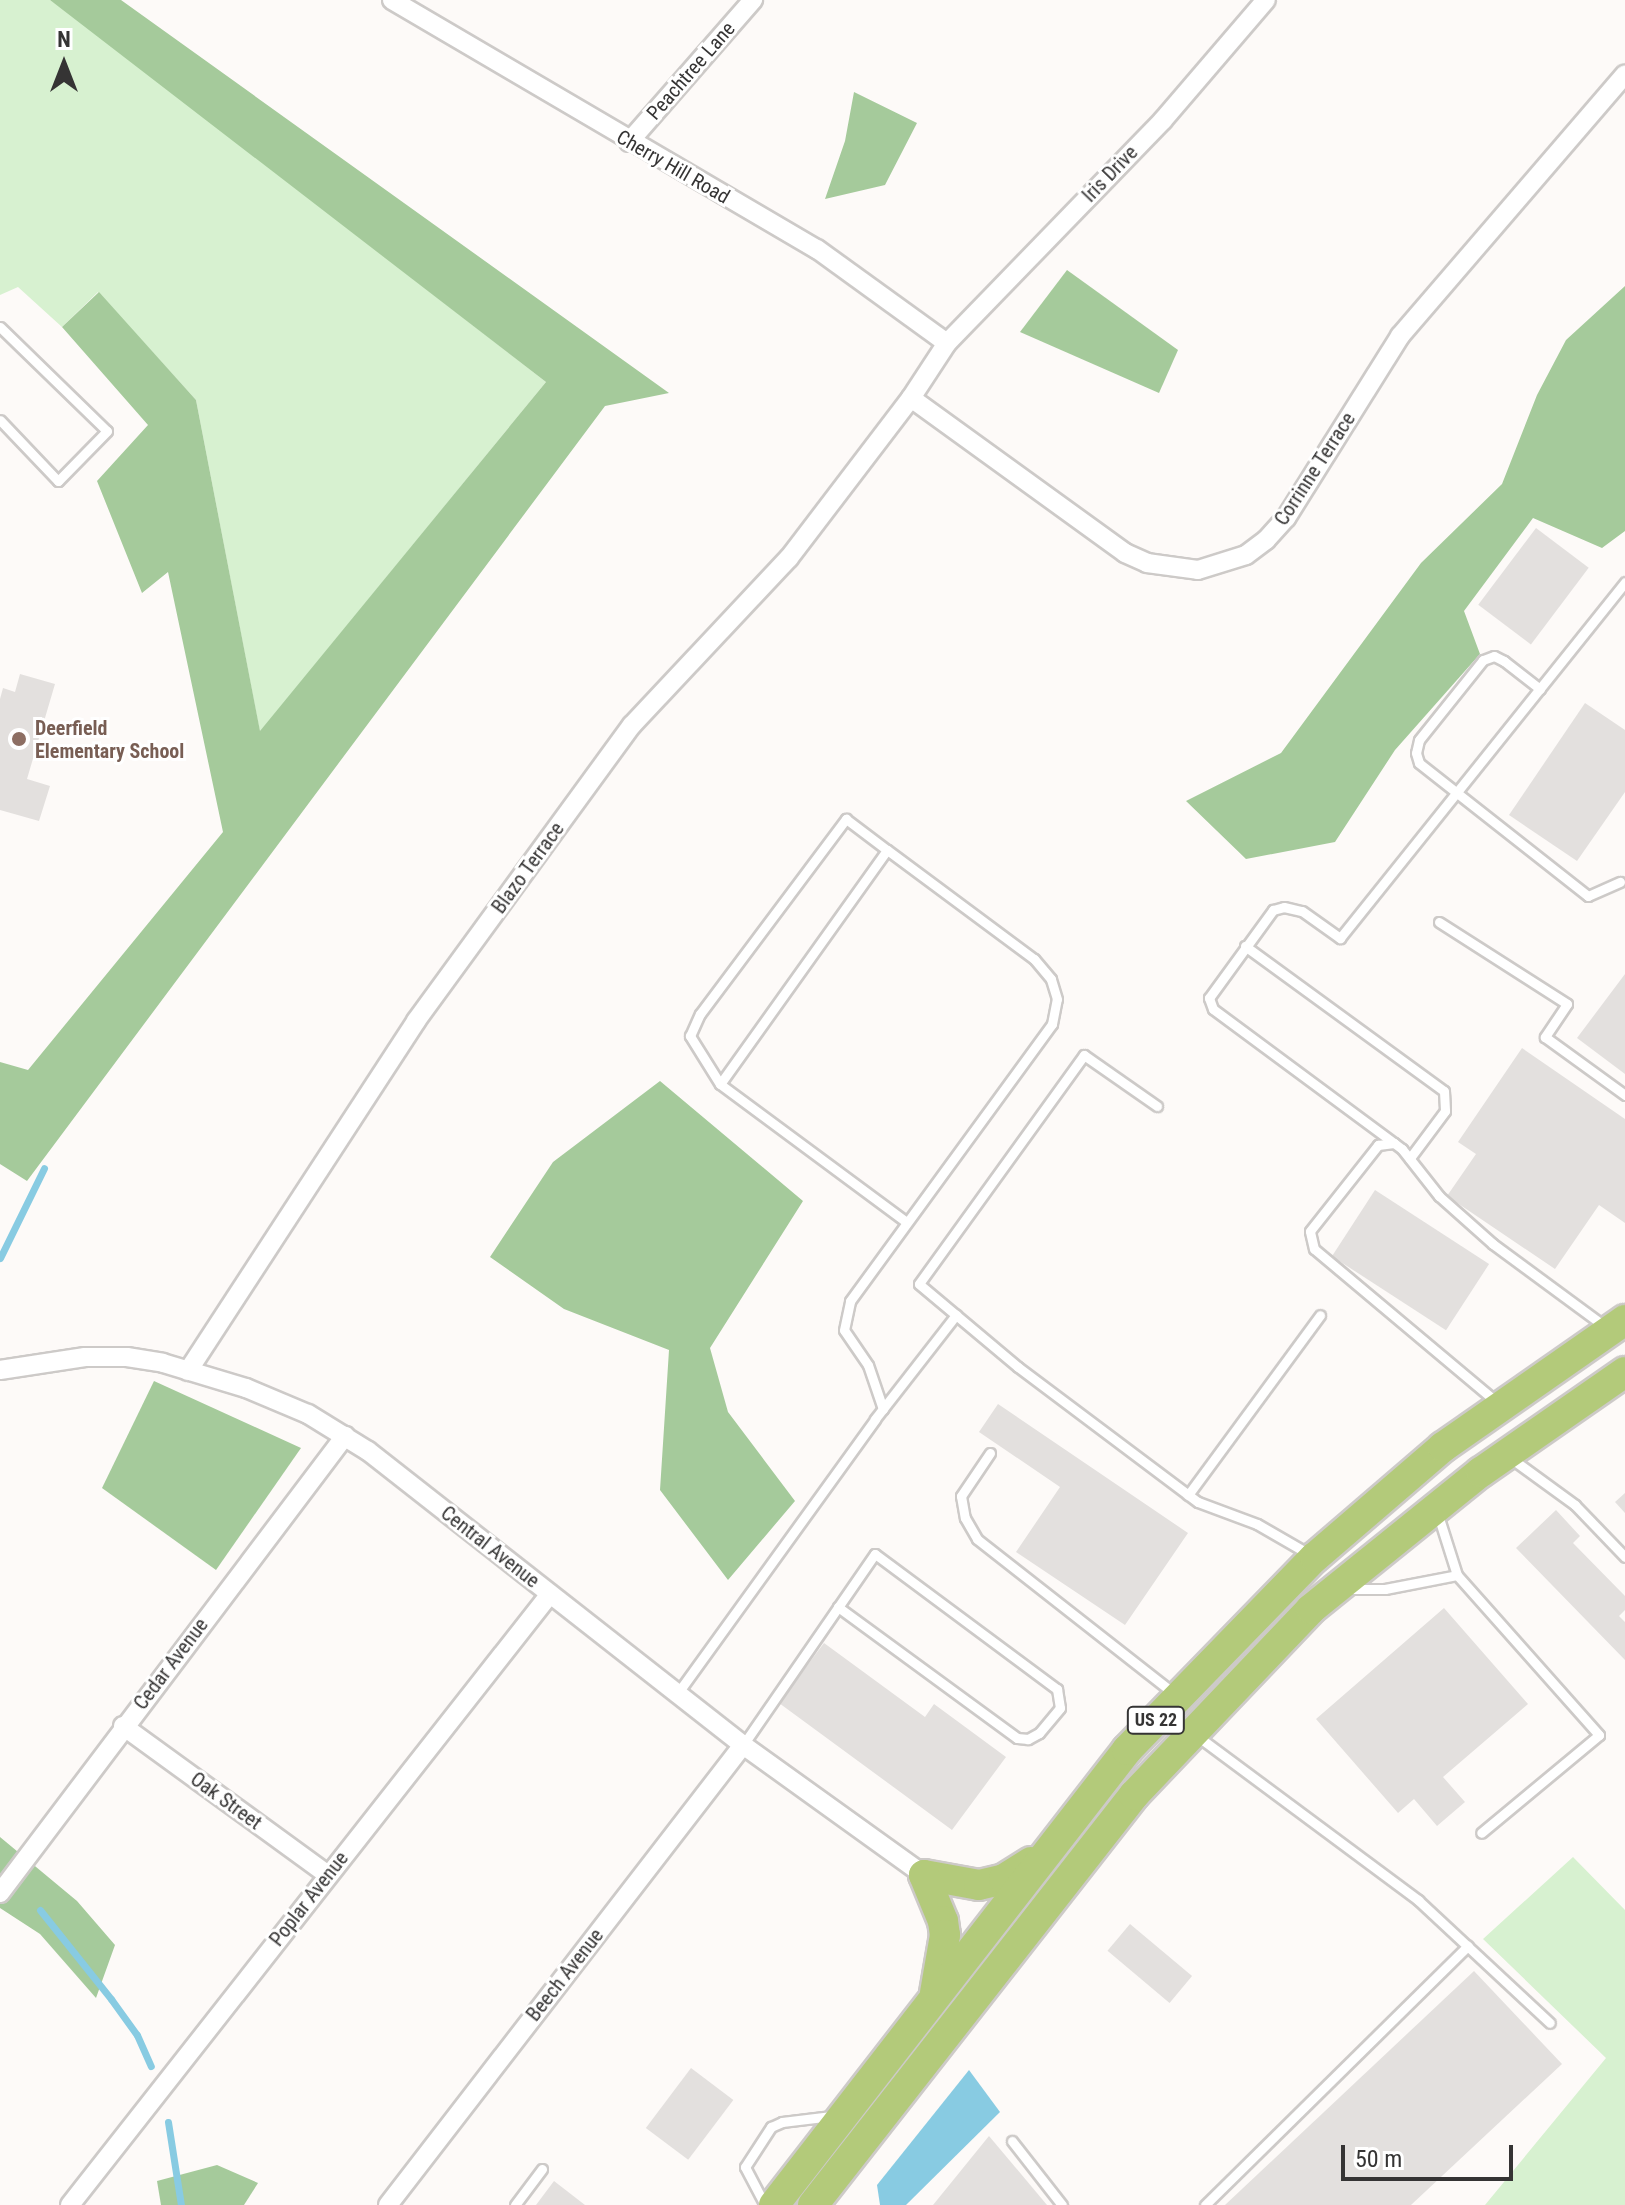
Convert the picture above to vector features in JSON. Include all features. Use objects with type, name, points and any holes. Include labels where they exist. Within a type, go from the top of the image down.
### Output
[{"type":"highway","name":"US 22","points":[[774,2205],[1127,1750],[1315,1557],[1443,1447],[1618,1326]]},
{"type":"highway","name":"US 22","points":[[813,2205],[831,2193],[1026,1929],[1134,1795],[1311,1609],[1506,1455],[1625,1372]]},
{"type":"highway","points":[[924,1875],[964,1885],[993,1883],[1049,1850]]},
{"type":"highway","points":[[924,1875],[943,1921],[945,1935],[934,1999]]},
{"type":"street","name":"Cherry Hill Road","points":[[392,0],[629,142],[817,249],[947,343]]},
{"type":"street","name":"Peachtree Lane","points":[[629,142],[753,0]]},
{"type":"street","name":"Iris Drive","points":[[911,398],[947,343],[1163,120],[1266,0]]},
{"type":"street","name":"Corrinne Terrace","points":[[911,398],[1136,558],[1172,569],[1198,570],[1246,555],[1266,540],[1286,518],[1400,336],[1625,74]]},
{"type":"street","name":"Blazo Terrace","points":[[188,1371],[416,1021],[632,725],[789,558],[911,398]]},
{"type":"street","name":"Central Avenue","points":[[0,1370],[85,1357],[127,1357],[246,1388],[308,1414],[345,1436],[743,1745],[924,1875]]},
{"type":"street","name":"Cedar Avenue","points":[[0,1893],[123,1726],[345,1436]]},
{"type":"street","name":"Poplar Avenue","points":[[70,2205],[550,1594]]},
{"type":"street","name":"Oak Street","points":[[123,1726],[328,1875]]},
{"type":"street","name":"Beech Avenue","points":[[388,2205],[743,1745]]},
{"type":"lane","points":[[0,327],[107,431],[58,481],[0,420]]},
{"type":"lane","points":[[1618,1326],[1493,1244],[1439,1196],[1410,1158],[1394,1143],[1213,1009],[1209,998],[1273,910],[1284,907],[1302,911],[1340,938],[1625,582]]},
{"type":"lane","points":[[1540,689],[1504,661],[1494,656],[1483,660],[1419,740],[1416,753],[1419,763],[1588,896],[1623,880]]},
{"type":"lane","points":[[883,1409],[868,1365],[844,1330],[850,1301],[905,1221],[1052,1024],[1057,999],[1051,979],[1034,959],[846,819],[700,1014],[690,1036],[720,1084],[905,1221]]},
{"type":"lane","points":[[720,1084],[887,850]]},
{"type":"lane","points":[[1439,922],[1567,1004],[1545,1037],[1625,1095]]},
{"type":"lane","points":[[1245,946],[1444,1091],[1445,1111],[1410,1158]]},
{"type":"lane","points":[[1157,1106],[1084,1055],[919,1284],[1018,1367],[1198,1502],[1257,1524],[1315,1557]]},
{"type":"lane","points":[[1394,1143],[1378,1145],[1310,1231],[1314,1249],[1502,1406]]},
{"type":"lane","points":[[677,1694],[883,1409],[956,1315]]},
{"type":"lane","points":[[1188,1495],[1320,1315]]},
{"type":"lane","points":[[990,1453],[961,1496],[965,1518],[977,1539],[1179,1697]]},
{"type":"lane","points":[[1506,1455],[1575,1505],[1625,1557]]},
{"type":"lane","points":[[1436,1508],[1457,1575],[1599,1735],[1481,1833]]},
{"type":"lane","points":[[743,1745],[838,1607],[875,1554],[1057,1689],[1060,1708],[1039,1733],[1028,1739],[1017,1738],[838,1607]]},
{"type":"lane","points":[[1336,1588],[1385,1589],[1457,1575]]},
{"type":"lane","points":[[1193,1733],[1418,1900],[1550,2023]]},
{"type":"lane","points":[[1205,2205],[1468,1946]]},
{"type":"lane","points":[[765,2205],[745,2167],[771,2127],[782,2122],[844,2114]]},
{"type":"lane","points":[[1012,2141],[1062,2205]]},
{"type":"lane","points":[[515,2205],[542,2169]]},
{"type":"green space","points":[[0,0],[50,0],[74,16],[546,382],[260,732],[196,400],[98,292],[62,327],[18,287],[0,295]]},
{"type":"green space","points":[[50,0],[121,0],[669,393],[605,406],[27,1181],[0,1164],[0,1062],[28,1070],[223,832],[168,572],[142,593],[97,481],[148,425],[62,327],[99,292],[196,400],[260,731],[546,382]]},
{"type":"green space","points":[[854,92],[917,123],[885,185],[825,199],[845,141]]},
{"type":"green space","points":[[1067,270],[1178,350],[1159,393],[1020,332]]},
{"type":"green space","points":[[1625,286],[1625,531],[1602,548],[1533,518],[1464,611],[1480,654],[1395,750],[1335,842],[1246,859],[1186,801],[1281,753],[1421,563],[1502,484],[1537,395],[1566,340]]},
{"type":"green space","points":[[660,1081],[803,1201],[710,1348],[728,1412],[795,1501],[728,1580],[660,1490],[669,1350],[564,1309],[490,1257],[553,1162]]},
{"type":"green space","points":[[154,1381],[301,1448],[216,1570],[102,1488]]},
{"type":"green space","points":[[0,1837],[77,1901],[115,1945],[96,1998],[40,1934],[0,1908]]},
{"type":"green space","points":[[1573,1857],[1625,1910],[1625,2205],[1485,2205],[1606,2058],[1483,1939]]},
{"type":"green space","points":[[217,2165],[258,2183],[244,2205],[161,2205],[157,2181]]},
{"type":"water","points":[[969,2070],[1000,2112],[906,2205],[880,2205],[877,2185]]},
{"type":"building","points":[[1536,528],[1589,568],[1531,644],[1478,605]]},
{"type":"building","name":"Deerfield Elementary School","points":[[20,674],[55,684],[27,779],[50,786],[39,821],[0,810],[0,699],[3,688],[15,692]]},
{"type":"building","points":[[1585,703],[1625,730],[1625,792],[1577,861],[1509,815]]},
{"type":"building","points":[[1625,974],[1625,1074],[1577,1038]]},
{"type":"building","points":[[1522,1048],[1625,1119],[1625,1223],[1599,1205],[1555,1269],[1447,1196],[1476,1154],[1458,1142]]},
{"type":"building","points":[[1375,1190],[1489,1264],[1446,1330],[1332,1256]]},
{"type":"building","points":[[998,1404],[1188,1533],[1125,1625],[1016,1552],[1060,1487],[979,1432]]},
{"type":"building","points":[[1625,1493],[1625,1513],[1615,1502]]},
{"type":"building","points":[[1556,1510],[1580,1536],[1573,1543],[1625,1596],[1625,1610],[1619,1616],[1625,1622],[1625,1660],[1516,1548]]},
{"type":"building","points":[[1444,1608],[1528,1704],[1443,1777],[1465,1802],[1437,1826],[1414,1799],[1398,1813],[1316,1719]]},
{"type":"building","points":[[824,1643],[925,1717],[934,1704],[1006,1757],[952,1830],[779,1703]]},
{"type":"building","points":[[1130,1924],[1192,1976],[1170,2003],[1108,1951]]},
{"type":"building","points":[[1474,1971],[1562,2064],[1411,2205],[1225,2205]]},
{"type":"building","points":[[691,2068],[733,2100],[688,2160],[646,2128]]},
{"type":"building","points":[[989,2136],[1047,2205],[933,2205]]},
{"type":"building","points":[[554,2181],[585,2205],[536,2205]]},
{"type":"waterway","points":[[0,1258],[44,1168]]},
{"type":"waterway","points":[[40,1910],[137,2035],[151,2066]]},
{"type":"waterway","points":[[168,2122],[181,2205]]},
{"type":"place","name":"Deerfield Elementary School","points":[[19,739]]}]
